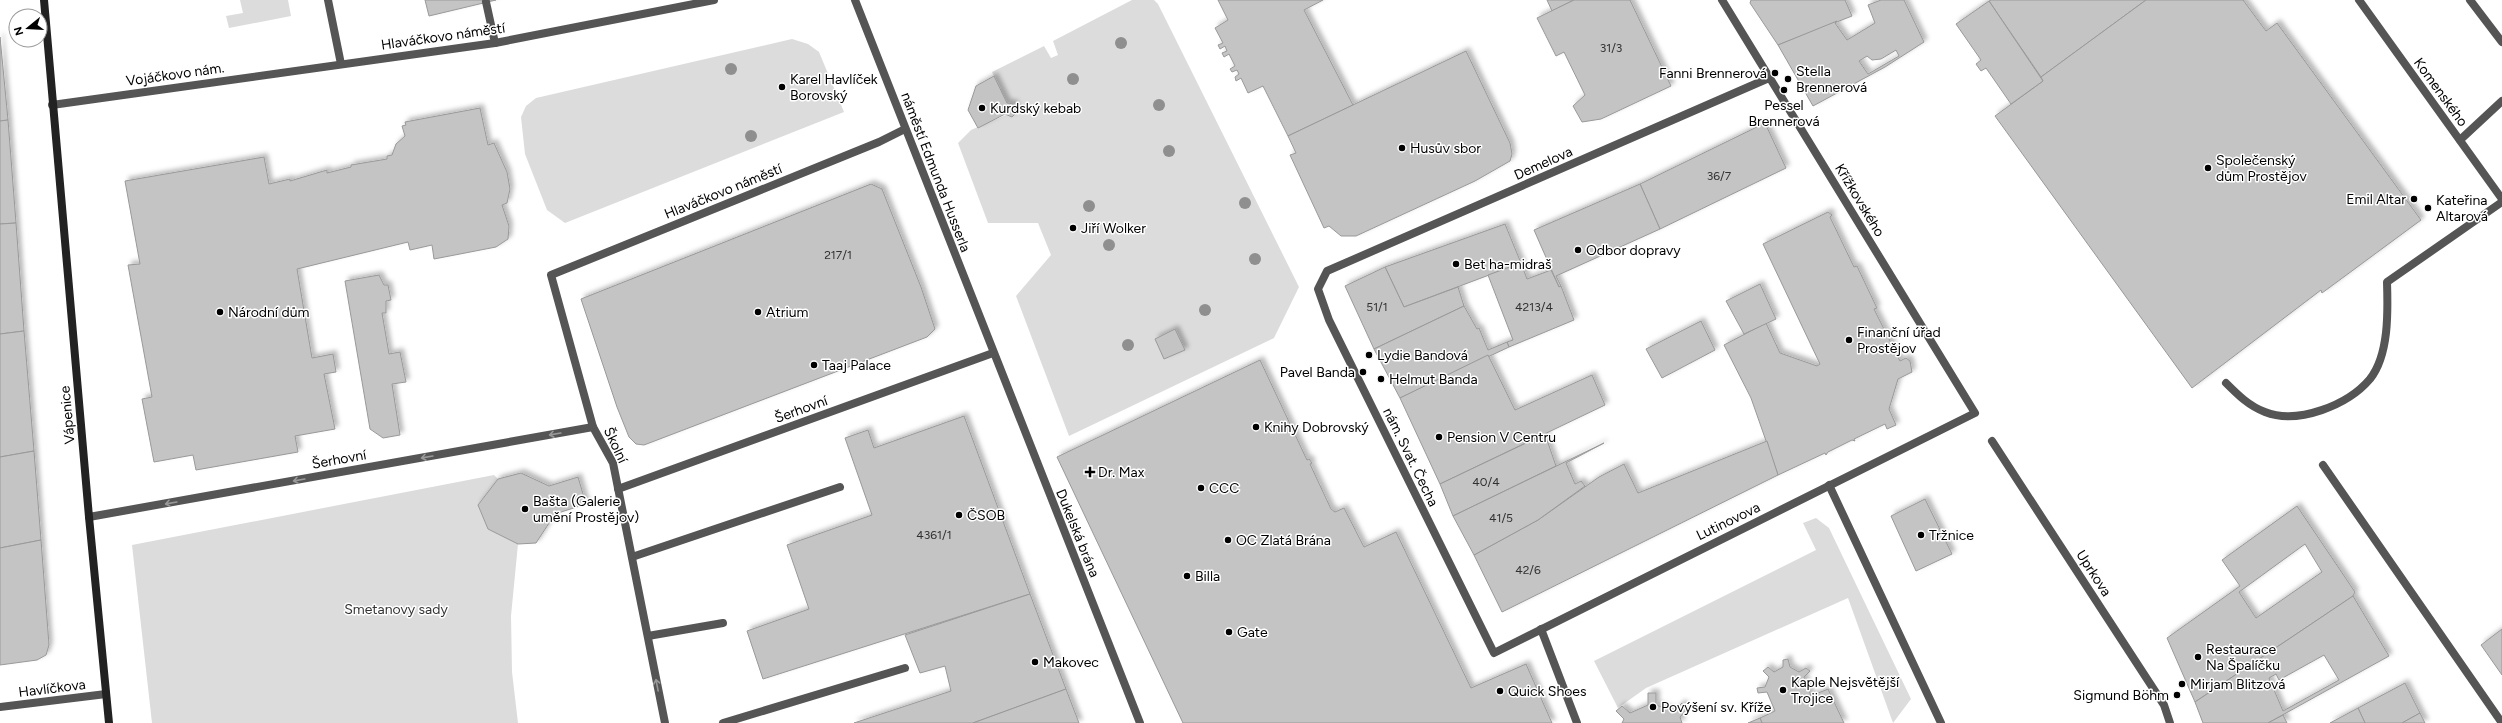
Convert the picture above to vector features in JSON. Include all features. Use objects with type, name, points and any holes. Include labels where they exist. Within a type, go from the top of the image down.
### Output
[{"type":"main road","points":[[44,0],[52,105]]},
{"type":"main road","name":"Vápenice","points":[[52,105],[89,517],[110,723]]},
{"type":"street","points":[[328,0],[341,64]]},
{"type":"street","name":"Hlaváčkovo náměstí","points":[[341,64],[495,43],[714,0]]},
{"type":"street","name":"náměstí Edmunda Husserla","points":[[855,0],[993,353]]},
{"type":"street","name":"Křížkovského","points":[[1722,0],[1975,413]]},
{"type":"street","name":"Komenského","points":[[2359,0],[2502,199]]},
{"type":"street","points":[[2470,0],[2502,42]]},
{"type":"street","points":[[486,2],[495,43]]},
{"type":"street","name":"Vojáčkovo nám.","points":[[52,105],[341,64]]},
{"type":"street","name":"Demelova","points":[[1328,271],[1769,78]]},
{"type":"street","points":[[2460,140],[2502,101]]},
{"type":"street","name":"Hlaváčkovo náměstí","points":[[551,275],[879,142],[905,129]]},
{"type":"street","points":[[2226,383],[2247,404],[2266,413],[2294,416],[2320,410],[2347,398],[2370,379],[2384,346],[2388,314],[2387,282],[2502,202]]},
{"type":"street","name":"nám. Svat. Čecha","points":[[1328,271],[1318,289],[1329,320],[1494,653]]},
{"type":"street","name":"Školní","points":[[551,275],[593,427],[613,463],[665,723]]},
{"type":"street","name":"Šerhovní","points":[[618,489],[993,353]]},
{"type":"street","name":"Dukelská brána","points":[[993,353],[1140,723]]},
{"type":"street","name":"Lutinovova","points":[[1494,653],[1975,413]]},
{"type":"street","name":"Šerhovní","points":[[89,517],[593,427]]},
{"type":"street","name":"Uprkova","points":[[1992,440],[2164,705],[2170,723]]},
{"type":"street","points":[[2323,465],[2502,723]]},
{"type":"street","points":[[1829,485],[1941,723]]},
{"type":"street","points":[[632,557],[840,487]]},
{"type":"street","points":[[648,636],[723,623]]},
{"type":"street","points":[[1541,629],[1577,723]]},
{"type":"street","points":[[724,723],[905,668]]},
{"type":"street","name":"Havlíčkova","points":[[0,707],[106,694]]},
{"type":"green space","points":[[240,0],[288,0],[291,16],[229,28],[226,16],[243,13]]},
{"type":"green space","points":[[1132,0],[1154,0],[1158,4],[1299,287],[1274,338],[1069,436],[1016,296],[1051,255],[1038,223],[988,223],[958,143],[971,130],[1011,113],[992,72],[1044,46],[1051,58],[1058,55],[1053,41]]},
{"type":"green space","points":[[792,39],[808,44],[819,52],[844,112],[565,223],[547,210],[525,154],[521,117],[526,106],[536,98]]},
{"type":"green space","name":"Smetanovy sady","points":[[494,475],[498,479],[478,505],[488,529],[518,544],[511,616],[512,672],[518,723],[152,723],[132,545]]},
{"type":"green space","points":[[1816,518],[1829,528],[1911,699],[1893,723],[1848,598],[1646,688],[1618,708],[1594,661],[1816,550],[1803,523]]},
{"type":"building","points":[[425,0],[496,0],[429,16]]},
{"type":"building","points":[[1218,0],[1323,0],[1304,10],[1353,105],[1288,136],[1263,86],[1248,93],[1241,78],[1236,81],[1235,77],[1239,74],[1237,70],[1232,72],[1230,69],[1235,66],[1229,54],[1224,57],[1222,53],[1227,51],[1225,46],[1220,49],[1218,45],[1223,43],[1215,28],[1228,20]]},
{"type":"building","points":[[1547,0],[1574,0],[1552,11]]},
{"type":"building","points":[[1574,0],[1630,0],[1671,86],[1601,119],[1582,122],[1573,106],[1585,95],[1564,52],[1556,56],[1537,18]]},
{"type":"building","points":[[1751,0],[1845,0],[1852,16],[1778,45],[1750,3]]},
{"type":"building","points":[[1881,0],[1904,0],[1924,42],[1885,67],[1813,106],[1778,45],[1837,21],[1835,23],[1847,40],[1875,23],[1868,5]],"holes":[[[1896,50],[1899,56],[1868,74],[1859,61],[1867,56],[1872,60],[1881,59]]]},
{"type":"building","points":[[2146,0],[2041,77],[1989,1]]},
{"type":"building","name":"Společenský dům Prostějov","points":[[2146,0],[2243,0],[2266,31],[2277,23],[2421,220],[2322,293],[2321,290],[2192,388],[1995,116],[2043,81],[2041,77]]},
{"type":"building","points":[[1989,1],[2043,81],[2011,104],[1986,68],[1981,71],[1976,64],[1981,60],[1956,24]]},
{"type":"building","points":[[0,37],[8,120],[0,121]]},
{"type":"building","name":"Husův sbor","points":[[1466,51],[1510,143],[1512,154],[1510,161],[1475,181],[1356,236],[1341,236],[1329,226],[1324,228],[1290,155],[1296,153],[1288,136]]},
{"type":"building","points":[[994,76],[1007,103],[1014,104],[1017,112],[1012,117],[1005,114],[978,128],[968,110],[976,86]]},
{"type":"building","name":"Národní dům","points":[[480,108],[488,145],[494,143],[507,172],[510,189],[507,203],[502,205],[509,226],[508,239],[496,247],[434,259],[432,245],[410,250],[408,242],[297,269],[312,358],[333,354],[336,372],[324,374],[335,429],[295,436],[298,452],[196,470],[193,455],[154,462],[142,399],[152,397],[128,265],[140,264],[125,181],[264,157],[269,184],[290,179],[290,181],[327,170],[327,173],[351,167],[351,165],[387,159],[387,156],[392,155],[396,144],[405,136],[402,126],[406,125],[405,122]]},
{"type":"building","points":[[8,120],[16,223],[0,224],[0,121]]},
{"type":"building","points":[[1765,123],[1786,168],[1660,229],[1640,184]]},
{"type":"building","name":"Atrium","points":[[871,184],[882,189],[921,287],[935,329],[927,337],[644,445],[636,444],[629,437],[617,407],[581,299]]},
{"type":"building","name":"Odbor dopravy","points":[[1640,184],[1660,229],[1556,276],[1561,286],[1559,287],[1534,230]]},
{"type":"building","name":"Finanční úřad Prostějov","points":[[1828,212],[1832,215],[1830,217],[1854,267],[1857,266],[1877,308],[1874,309],[1900,361],[1906,358],[1910,361],[1912,372],[1898,379],[1889,409],[1896,425],[1887,429],[1885,424],[1854,439],[1855,441],[1852,440],[1828,452],[1826,455],[1825,453],[1778,475],[1751,398],[1724,345],[1766,323],[1780,353],[1817,366],[1820,364],[1763,244]]},
{"type":"building","points":[[16,223],[24,331],[0,334],[0,224]]},
{"type":"building","name":"Bet ha-midraš","points":[[1505,224],[1521,263],[1404,307],[1385,267]]},
{"type":"building","points":[[1521,263],[1527,279],[1551,270],[1559,287],[1561,286],[1574,320],[1509,347],[1507,342],[1513,340],[1488,275]]},
{"type":"building","points":[[1385,267],[1404,307],[1458,287],[1464,306],[1374,349],[1345,286]]},
{"type":"building","points":[[379,275],[384,285],[388,285],[391,300],[386,301],[386,313],[382,313],[389,354],[400,352],[406,382],[392,384],[400,435],[383,438],[370,429],[345,281]]},
{"type":"building","points":[[1760,284],[1776,319],[1744,334],[1726,301]]},
{"type":"building","points":[[1464,306],[1477,329],[1479,328],[1488,350],[1507,342],[1509,347],[1400,398],[1374,349]]},
{"type":"building","points":[[1701,321],[1715,350],[1662,378],[1646,349]]},
{"type":"building","points":[[1175,329],[1185,350],[1164,359],[1155,339]]},
{"type":"building","points":[[24,331],[34,451],[0,457],[0,334]]},
{"type":"building","points":[[1488,355],[1515,410],[1592,375],[1605,405],[1440,484],[1400,398]]},
{"type":"building","name":"OC Zlatá Brána","points":[[1260,360],[1307,460],[1309,459],[1312,463],[1310,464],[1331,509],[1335,512],[1344,508],[1364,547],[1396,532],[1471,688],[1526,664],[1552,723],[1183,723],[1057,457]]},
{"type":"building","points":[[964,416],[1030,594],[763,679],[747,631],[809,609],[787,545],[872,515],[845,438],[868,430],[874,448]]},
{"type":"building","points":[[1545,434],[1556,466],[1453,516],[1440,484]]},
{"type":"building","points":[[1767,441],[1778,475],[1502,612],[1474,555],[1538,520],[1599,477],[1624,464],[1638,493]]},
{"type":"building","points":[[1604,443],[1566,463],[1575,484],[1581,481],[1585,486],[1538,520],[1474,555],[1453,516]]},
{"type":"building","points":[[34,451],[41,540],[0,548],[0,457]]},
{"type":"building","name":"Bašta (Galerie umění Prostějov)","points":[[521,473],[549,486],[578,477],[586,504],[555,514],[536,543],[518,544],[488,529],[478,505],[498,479]]},
{"type":"building","name":"Tržnice","points":[[1925,499],[1952,554],[1916,571],[1891,516]]},
{"type":"building","points":[[2297,506],[2355,592],[2353,596],[2195,702],[2167,638],[2240,586],[2222,560]],"holes":[[[2305,544],[2322,572],[2256,618],[2239,592]]]},
{"type":"building","points":[[41,540],[49,645],[46,655],[37,660],[0,665],[0,548]]},
{"type":"building","points":[[1030,594],[1066,689],[973,723],[854,723],[951,691],[945,666],[920,673],[905,635]]},
{"type":"building","points":[[2353,596],[2389,656],[2268,723],[2203,723],[2195,702]],"holes":[[[2324,655],[2339,680],[2283,711],[2269,678],[2276,674],[2279,680]]]},
{"type":"building","points":[[2502,629],[2502,675],[2481,645]]},
{"type":"building","name":"Kaple Nejsvětější Trojice","points":[[1788,659],[1790,667],[1799,672],[1806,668],[1810,671],[1804,677],[1811,696],[1828,689],[1844,723],[1762,723],[1760,718],[1775,711],[1767,692],[1758,693],[1757,688],[1765,687],[1769,677],[1763,671],[1768,667],[1774,672],[1783,667],[1783,660]]},
{"type":"building","points":[[2405,683],[2420,713],[2402,723],[2365,723],[2358,708]]},
{"type":"building","points":[[1066,689],[1079,723],[973,723]]},
{"type":"building","name":"Povýšení sv. Kříže","points":[[1648,693],[1656,693],[1656,705],[1674,711],[1682,703],[1687,709],[1680,717],[1682,723],[1622,723],[1624,719],[1616,711],[1622,706],[1630,713],[1648,705]]},
{"type":"building","points":[[2358,708],[2365,723],[2330,723]]},
{"type":"building","points":[[2420,713],[2425,723],[2402,723]]},
{"type":"building","points":[[2283,715],[2287,723],[2268,723]]},
{"type":"building","points":[[1760,718],[1762,723],[1748,723]]},
{"type":"place","name":"Fanni Brennerová","points":[[1775,73]]},
{"type":"place","name":"Stella Brennerová","points":[[1788,79]]},
{"type":"place","name":"Karel Havlíček Borovský","points":[[782,87]]},
{"type":"place","name":"Pessel Brennerová","points":[[1784,90]]},
{"type":"place","name":"Kurdský kebab","points":[[982,108]]},
{"type":"place","name":"Husův sbor","points":[[1402,148]]},
{"type":"place","name":"Společenský dům Prostějov","points":[[2208,168]]},
{"type":"place","name":"Emil Altar","points":[[2414,199]]},
{"type":"place","name":"Kateřina Altarová","points":[[2428,208]]},
{"type":"place","name":"Jiří Wolker","points":[[1073,228]]},
{"type":"place","name":"Odbor dopravy","points":[[1578,250]]},
{"type":"place","name":"Bet ha-midraš","points":[[1456,264]]},
{"type":"place","name":"Národní dům","points":[[220,312]]},
{"type":"place","name":"Atrium","points":[[758,312]]},
{"type":"place","name":"Finanční úřad Prostějov","points":[[1849,340]]},
{"type":"place","name":"Lydie Bandová","points":[[1369,355]]},
{"type":"place","name":"Taaj Palace","points":[[814,365]]},
{"type":"place","name":"Pavel Banda","points":[[1363,372]]},
{"type":"place","name":"Helmut Banda","points":[[1381,379]]},
{"type":"place","name":"Knihy Dobrovský","points":[[1256,427]]},
{"type":"place","name":"Pension V Centru","points":[[1439,437]]},
{"type":"place","name":"Dr. Max","points":[[1090,472]]},
{"type":"place","name":"CCC","points":[[1201,488]]},
{"type":"place","name":"Bašta (Galerie umění Prostějov)","points":[[525,509]]},
{"type":"place","name":"ČSOB","points":[[959,515]]},
{"type":"place","name":"Tržnice","points":[[1921,535]]},
{"type":"place","name":"OC Zlatá Brána","points":[[1228,540]]},
{"type":"place","name":"Billa","points":[[1187,576]]},
{"type":"place","name":"Gate","points":[[1229,632]]},
{"type":"place","name":"Restaurace Na Špalíčku","points":[[2198,657]]},
{"type":"place","name":"Makovec","points":[[1035,662]]},
{"type":"place","name":"Mirjam Blitzová","points":[[2182,684]]},
{"type":"place","name":"Kaple Nejsvětější Trojice","points":[[1783,690]]},
{"type":"place","name":"Quick Shoes","points":[[1500,691]]},
{"type":"place","name":"Sigmund Böhm","points":[[2177,695]]},
{"type":"place","name":"Povýšení sv. Kříže","points":[[1653,707]]}]
